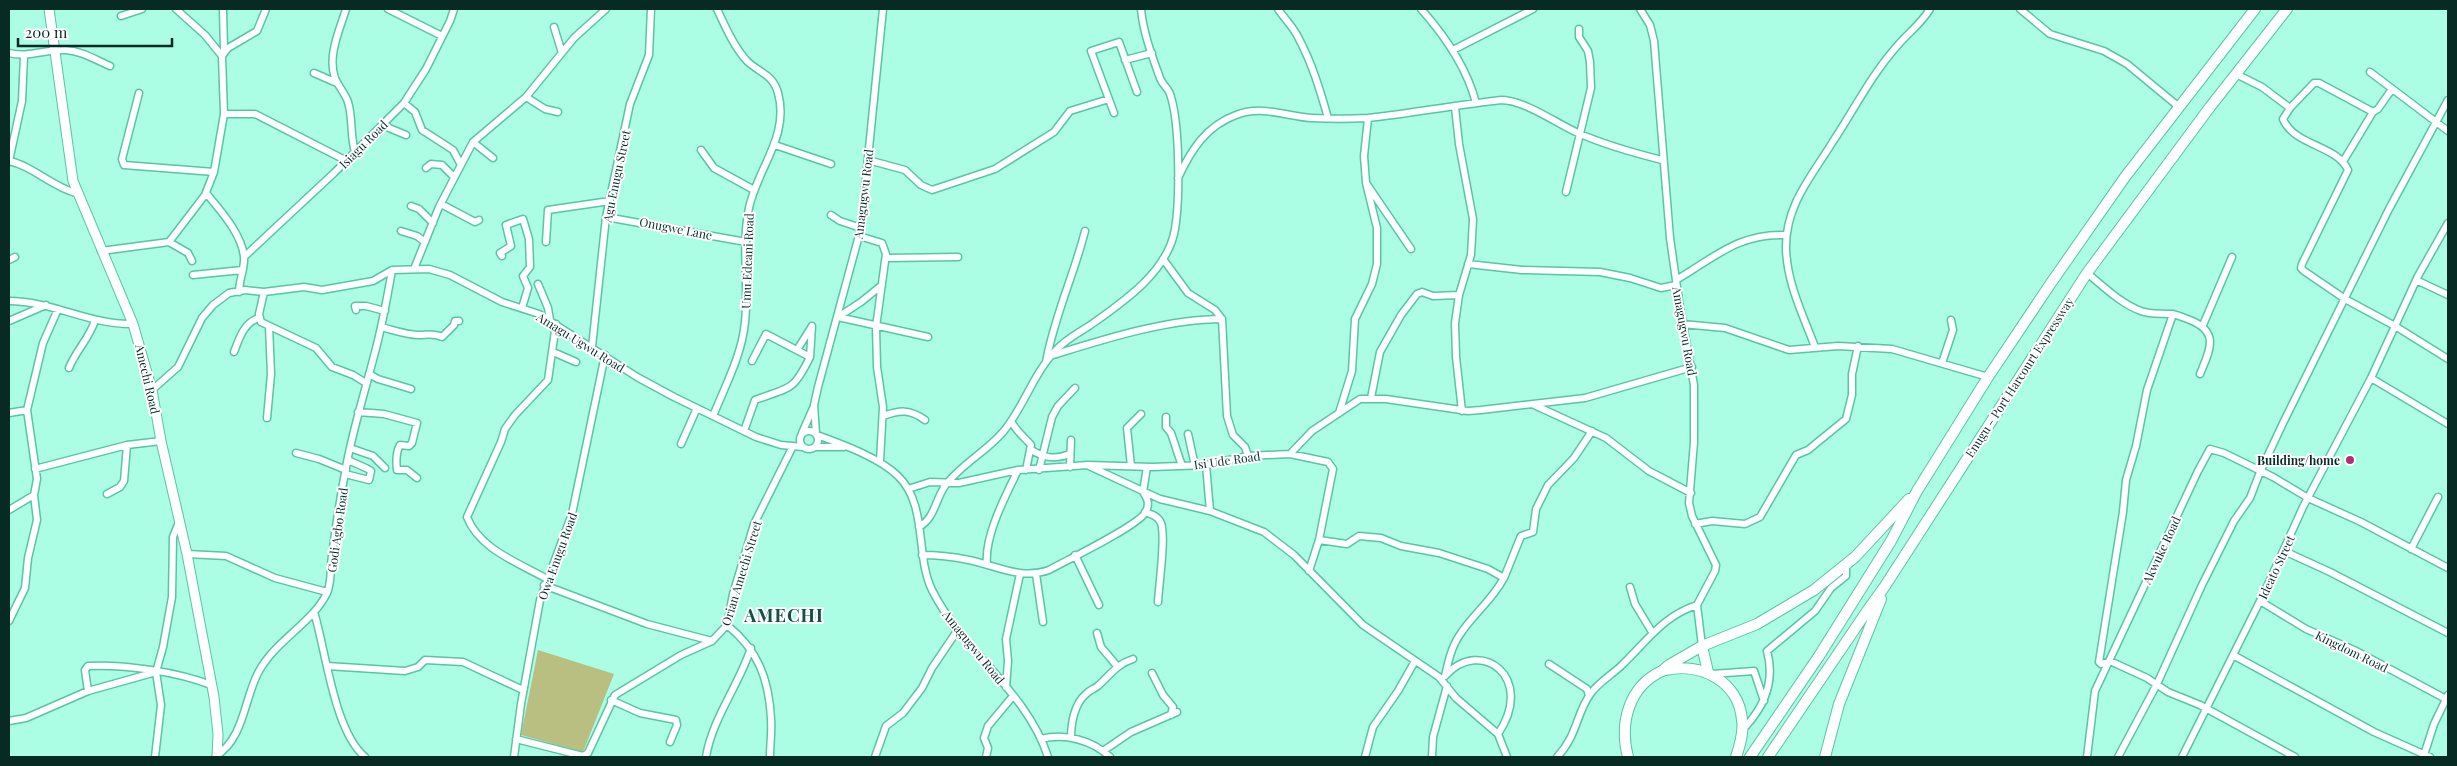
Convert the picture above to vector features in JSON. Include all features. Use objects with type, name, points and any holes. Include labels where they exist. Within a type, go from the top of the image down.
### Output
[{"type":"main road","name":"Amechi Road","points":[[49,9],[68,161],[76,193],[133,324],[152,390],[161,441],[187,554],[212,686],[218,734],[216,756]]},
{"type":"main road","name":"Enugu - Port Harcourt Expressway","points":[[1750,757],[1819,656],[1891,541],[1917,491],[1988,377],[2125,177],[2255,9]]},
{"type":"main road","name":"Enugu - Port Harcourt Expressway","points":[[1768,757],[1866,610],[1886,586],[1946,488],[2087,273],[2287,9]]},
{"type":"main road","points":[[1628,757],[1625,728],[1630,703],[1642,684],[1669,664],[1702,646],[1757,624],[1814,590],[1846,565],[1917,491]]},
{"type":"main road","points":[[1825,757],[1839,704],[1886,586]]},
{"type":"main road","points":[[1702,646],[1710,673]]},
{"type":"main road","points":[[1662,671],[1680,667],[1700,669],[1710,673],[1725,684],[1739,706],[1742,732],[1736,757]]},
{"type":"street","points":[[121,16],[142,9]]},
{"type":"street","points":[[176,9],[223,54]]},
{"type":"street","points":[[168,242],[206,193],[214,172],[224,114],[223,9]]},
{"type":"street","points":[[223,54],[257,32],[266,9]]},
{"type":"street","points":[[346,9],[333,56],[334,76],[348,101],[350,136],[355,152]]},
{"type":"street","points":[[388,9],[442,36]]},
{"type":"street","name":"Isiagu Road","points":[[244,257],[334,173],[404,103],[426,69],[454,9]]},
{"type":"street","points":[[414,269],[460,163],[473,142],[526,97],[586,26],[606,9]]},
{"type":"street","name":"Agu Enugu Street","points":[[592,347],[606,217],[630,104],[649,55],[651,9]]},
{"type":"street","name":"Umu Edeani Road","points":[[713,416],[744,330],[747,217],[754,190],[775,145],[781,116],[778,90],[767,75],[748,62],[739,50],[717,9]]},
{"type":"street","name":"Amagugwu Road","points":[[814,405],[861,228],[883,9]]},
{"type":"street","points":[[919,527],[927,522],[940,493],[948,482],[998,437],[1011,421],[1051,356],[1067,340],[1104,315],[1137,288],[1164,259],[1175,230],[1178,178],[1170,95],[1160,78],[1142,9]]},
{"type":"street","points":[[1278,9],[1290,28],[1297,34],[1307,52],[1328,118]]},
{"type":"street","points":[[1421,9],[1453,50],[1472,87],[1476,103]]},
{"type":"street","points":[[1453,50],[1533,9]]},
{"type":"street","name":"Amagugwu Road","points":[[1640,9],[1650,25],[1654,41],[1662,160],[1676,282],[1694,385],[1694,442],[1690,510],[1716,565],[1715,571],[1696,605]]},
{"type":"street","points":[[1815,347],[1788,268],[1786,235],[1792,211],[1807,180],[1832,144],[1855,103],[1898,45],[1920,25],[1930,9]]},
{"type":"street","points":[[2020,9],[2050,34],[2104,51],[2127,64],[2179,107]]},
{"type":"street","points":[[554,26],[562,53]]},
{"type":"street","points":[[1566,192],[1591,88],[1588,50],[1579,37],[1579,29]]},
{"type":"street","points":[[1114,113],[1091,51],[1119,42],[1136,92]]},
{"type":"street","points":[[9,53],[24,56],[55,50],[79,52],[110,66]]},
{"type":"street","points":[[1125,60],[1152,53]]},
{"type":"street","points":[[24,56],[22,100],[9,161],[20,164],[66,190],[76,193]]},
{"type":"street","points":[[2370,72],[2448,131]]},
{"type":"street","points":[[314,73],[338,84]]},
{"type":"street","points":[[2236,74],[2262,87],[2290,108]]},
{"type":"street","points":[[2373,112],[2319,83],[2314,83],[2290,108],[2284,119],[2286,124],[2300,136],[2344,160],[2348,170],[2324,214],[2301,268],[2345,299],[2395,326],[2448,359]]},
{"type":"street","points":[[2344,160],[2373,112],[2378,109],[2392,89]]},
{"type":"street","points":[[139,93],[122,159],[124,165],[214,172]]},
{"type":"street","points":[[526,97],[545,109],[558,112]]},
{"type":"street","points":[[868,160],[904,170],[921,185],[932,190],[995,169],[1054,132],[1070,111],[1109,100]]},
{"type":"street","points":[[2118,757],[2157,684],[2202,584],[2237,515],[2250,498],[2260,472],[2345,299],[2448,100]]},
{"type":"street","points":[[1178,178],[1198,142],[1225,120],[1238,114],[1263,110],[1310,118],[1368,118],[1476,103],[1514,101],[1580,133],[1612,146],[1662,160]]},
{"type":"street","points":[[404,103],[416,112],[422,130],[454,150],[460,163]]},
{"type":"street","points":[[1456,107],[1459,144],[1473,219],[1471,255],[1459,295],[1455,323],[1456,357],[1462,411]]},
{"type":"street","points":[[224,114],[255,114],[345,160]]},
{"type":"street","points":[[1339,413],[1352,371],[1355,319],[1372,284],[1377,264],[1378,234],[1366,183],[1364,156],[1368,118]]},
{"type":"street","points":[[384,123],[389,128],[406,136]]},
{"type":"street","points":[[473,142],[493,158]]},
{"type":"street","points":[[775,145],[831,164]]},
{"type":"street","points":[[701,150],[714,168],[754,190]]},
{"type":"street","points":[[426,168],[431,164],[442,165],[454,177]]},
{"type":"street","points":[[1366,183],[1411,249]]},
{"type":"street","points":[[206,193],[237,237],[244,257],[239,292]]},
{"type":"street","points":[[546,242],[548,210],[610,201]]},
{"type":"street","points":[[441,204],[475,222],[479,220]]},
{"type":"street","points":[[411,206],[426,215],[433,223]]},
{"type":"street","points":[[831,215],[840,221],[861,228]]},
{"type":"street","name":"Onugwe Lane","points":[[606,217],[746,242]]},
{"type":"street","points":[[502,256],[500,254],[511,246],[506,225],[523,219],[529,239],[530,267],[523,276],[528,288],[522,308]]},
{"type":"street","name":"Ideato Street","points":[[2182,757],[2207,710],[2308,498],[2371,378],[2416,280],[2448,223]]},
{"type":"street","points":[[401,231],[417,236],[425,242]]},
{"type":"street","points":[[1046,364],[1050,336],[1080,251],[1085,231]]},
{"type":"street","points":[[1468,264],[1522,270],[1600,272],[1630,278],[1661,288],[1676,282],[1732,244],[1769,236],[1786,235]]},
{"type":"street","points":[[859,236],[882,243],[886,249],[876,327],[877,367],[883,400],[880,461]]},
{"type":"street","points":[[101,251],[168,242],[188,253],[192,260]]},
{"type":"street","points":[[886,258],[958,257]]},
{"type":"street","points":[[2203,325],[2232,257]]},
{"type":"street","points":[[1164,259],[1188,293],[1215,310],[1222,319],[1227,416],[1233,435],[1245,447],[1248,456]]},
{"type":"street","points":[[193,275],[242,270]]},
{"type":"street","name":"Amagu Ugwu Road","points":[[152,390],[168,378],[184,359],[202,318],[213,304],[229,293],[264,292],[304,287],[322,290],[373,281],[392,270],[438,270],[486,295],[553,322],[655,388],[744,430],[789,447]]},
{"type":"street","name":"Godi Agbo Road","points":[[216,756],[231,741],[246,710],[253,686],[264,663],[289,634],[314,612],[327,592],[350,448],[385,311],[392,270]]},
{"type":"street","points":[[2087,273],[2130,306],[2151,314],[2173,314],[2203,325],[2208,332],[2211,346],[2200,374]]},
{"type":"street","points":[[2416,280],[2448,295]]},
{"type":"street","points":[[538,284],[553,322],[553,352],[548,380],[522,406],[505,429],[467,518],[474,531],[486,543],[545,582],[647,624],[712,641]]},
{"type":"street","points":[[838,317],[882,285]]},
{"type":"street","points":[[264,292],[259,318],[261,322],[316,348],[332,367],[353,375],[366,383]]},
{"type":"street","points":[[1371,398],[1380,352],[1401,315],[1417,294],[1422,292],[1432,296],[1459,295]]},
{"type":"street","points":[[9,301],[46,305],[95,320],[116,324],[133,324]]},
{"type":"street","points":[[9,321],[46,305]]},
{"type":"street","points":[[356,310],[355,306],[366,306],[385,311]]},
{"type":"street","points":[[9,621],[25,588],[28,558],[37,520],[34,495],[37,479],[27,410],[43,343],[58,309]]},
{"type":"street","points":[[2173,314],[2147,390],[2136,446],[2126,480],[2123,512],[2099,659],[2102,664],[2110,661],[2157,684],[2168,692],[2200,705],[2295,757]]},
{"type":"street","points":[[838,317],[876,327],[928,337]]},
{"type":"street","points":[[234,352],[239,336],[253,319],[259,318]]},
{"type":"street","points":[[1051,356],[1145,329],[1196,319],[1222,319]]},
{"type":"street","points":[[69,368],[78,349],[92,333],[95,320]]},
{"type":"street","points":[[1942,363],[1953,330],[1950,320]]},
{"type":"street","points":[[381,327],[418,335],[428,333],[442,337],[454,325],[455,321],[459,321]]},
{"type":"street","points":[[1682,324],[1725,328],[1783,350],[1858,346],[1902,351],[1988,377]]},
{"type":"street","points":[[267,418],[271,374],[269,326]]},
{"type":"street","points":[[744,430],[755,400],[792,387],[799,380],[810,357],[812,326],[797,350]]},
{"type":"street","points":[[752,361],[766,334],[810,357]]},
{"type":"street","points":[[1695,524],[1712,521],[1745,524],[1760,517],[1796,455],[1808,450],[1846,419],[1852,395],[1852,374],[1858,346]]},
{"type":"street","points":[[553,352],[576,362]]},
{"type":"street","name":"Owa Enugu Road","points":[[514,757],[523,690],[545,582],[572,514],[605,355]]},
{"type":"street","points":[[1290,454],[1312,431],[1357,400],[1371,398],[1462,411],[1585,398],[1692,367]]},
{"type":"street","points":[[368,374],[411,389]]},
{"type":"street","points":[[2371,378],[2448,424]]},
{"type":"street","points":[[1039,470],[1052,417],[1058,406],[1075,388]]},
{"type":"street","points":[[1532,404],[1606,438],[1649,472],[1691,493]]},
{"type":"street","points":[[814,405],[818,442],[815,447]]},
{"type":"street","points":[[803,447],[800,437],[814,405]]},
{"type":"street","points":[[681,444],[697,408]]},
{"type":"street","points":[[9,413],[27,410]]},
{"type":"street","points":[[883,416],[899,410],[918,415],[925,420]]},
{"type":"street","points":[[358,412],[384,414],[417,423],[412,443],[409,446],[400,445],[397,450],[397,470],[407,470],[417,478]]},
{"type":"street","points":[[1131,466],[1127,428],[1141,414]]},
{"type":"street","points":[[1166,418],[1166,427],[1172,433],[1182,466]]},
{"type":"street","points":[[1011,421],[1016,430],[1025,436],[1032,445],[1026,470]]},
{"type":"street","points":[[789,447],[809,430],[817,434]]},
{"type":"street","points":[[1443,678],[1459,636],[1494,596],[1504,578],[1521,536],[1533,532],[1536,509],[1548,485],[1574,458],[1592,431]]},
{"type":"street","name":"Amagugwu Road","points":[[817,434],[880,461],[898,476],[908,489],[919,527],[922,555],[931,588],[942,610],[957,631],[1027,714],[1041,739],[1048,757]]},
{"type":"street","points":[[1188,434],[1195,466]]},
{"type":"street","points":[[1070,467],[1071,440]]},
{"type":"street","points":[[35,469],[127,446],[161,441]]},
{"type":"street","points":[[107,494],[120,487],[124,481],[127,446]]},
{"type":"street","points":[[789,447],[809,449],[815,447],[844,447]]},
{"type":"street","name":"Orian Amechi Street","points":[[516,739],[556,754],[581,757],[586,755],[611,700],[619,691],[680,655],[712,641],[727,624],[733,594],[754,524],[789,447]]},
{"type":"street","points":[[350,448],[373,456],[385,468]]},
{"type":"street","points":[[1030,449],[1042,457],[1062,458],[1070,454]]},
{"type":"street","name":"Akwuke Road","points":[[2088,757],[2095,691],[2210,449],[2224,453],[2273,477],[2308,498],[2361,522],[2448,568]]},
{"type":"street","points":[[296,453],[319,459],[346,472],[369,480],[370,471],[368,469],[348,460]]},
{"type":"street","name":"Isi Ude Road","points":[[908,489],[930,482],[959,483],[1018,470],[1088,465],[1195,466],[1248,456],[1290,454],[1328,462],[1333,469],[1319,540],[1310,570]]},
{"type":"street","points":[[1088,465],[1160,499],[1210,511],[1264,532],[1310,570],[1363,625],[1443,678],[1456,698],[1498,734],[1507,757]]},
{"type":"street","points":[[1206,465],[1210,511]]},
{"type":"street","points":[[922,555],[948,557],[987,564],[1020,574],[1036,574],[1124,529],[1145,512],[1148,505],[1147,498],[1143,492],[1147,467]]},
{"type":"street","points":[[987,564],[987,553],[994,528],[1018,470]]},
{"type":"street","points":[[9,510],[34,495]]},
{"type":"street","points":[[2411,549],[2438,497]]},
{"type":"street","points":[[1148,505],[1160,499]]},
{"type":"street","points":[[1145,512],[1155,515],[1160,522],[1162,537],[1158,602]]},
{"type":"street","points":[[155,757],[161,705],[156,672],[163,647],[172,598],[173,537],[179,522]]},
{"type":"street","points":[[1319,540],[1347,544],[1360,536],[1381,538],[1401,546],[1439,553],[1488,569],[1504,578]]},
{"type":"street","points":[[2284,551],[2330,572],[2448,633]]},
{"type":"street","points":[[187,554],[226,556],[275,578],[327,592]]},
{"type":"street","points":[[1075,555],[1099,605]]},
{"type":"street","points":[[1746,726],[1764,701],[1771,683],[1771,665],[1767,651],[1816,611],[1831,588],[1846,576],[1846,565]]},
{"type":"street","points":[[1006,687],[1008,661],[1006,639],[1020,574]]},
{"type":"street","points":[[1036,574],[1044,622]]},
{"type":"street","points":[[1630,587],[1635,604],[1652,632]]},
{"type":"street","name":"Kingdom Road","points":[[2260,601],[2306,629],[2354,650],[2448,697]]},
{"type":"street","points":[[1556,757],[1573,736],[1589,696],[1630,657],[1652,632],[1679,612],[1696,605],[1702,646]]},
{"type":"street","points":[[314,612],[323,640],[330,683],[350,739],[365,757]]},
{"type":"street","points":[[727,624],[752,648],[760,666],[770,708],[770,757]]},
{"type":"street","points":[[875,757],[886,726],[908,707],[957,631]]},
{"type":"street","points":[[1097,633],[1102,647],[1117,666]]},
{"type":"street","points":[[706,757],[709,741],[740,679],[752,648]]},
{"type":"street","points":[[2233,654],[2374,732],[2427,756],[2448,697]]},
{"type":"street","points":[[1071,738],[1072,723],[1079,702],[1117,666],[1133,659]]},
{"type":"street","points":[[327,666],[406,671],[418,667],[425,660],[462,662],[523,690]]},
{"type":"street","points":[[1365,757],[1374,727],[1415,660]]},
{"type":"street","points":[[1443,678],[1456,665],[1467,662],[1489,663],[1502,671],[1510,684],[1512,704],[1506,722],[1498,734]]},
{"type":"street","points":[[1549,664],[1588,689],[1589,696]]},
{"type":"street","points":[[88,691],[85,670],[88,666],[109,666],[156,672],[212,686]]},
{"type":"street","points":[[1710,673],[1754,671],[1764,701]]},
{"type":"street","points":[[9,721],[26,718],[88,691],[156,672]]},
{"type":"street","points":[[1104,751],[1131,732],[1174,714],[1172,707],[1152,673]]},
{"type":"street","points":[[1432,757],[1433,737],[1447,686]]},
{"type":"street","points":[[986,757],[988,748],[984,738],[986,732],[1013,696]]},
{"type":"street","points":[[611,700],[640,713],[676,720],[677,725],[670,742]]},
{"type":"street","points":[[1041,739],[1055,737],[1071,738],[1094,745],[1110,757]]},
{"type":"green space","points":[[538,650],[614,674],[583,752],[521,735]]},
{"type":"place","name":"Building/home","points":[[2350,460]]},
{"type":"district","name":"AMECHI","points":[[784,615]]}]
